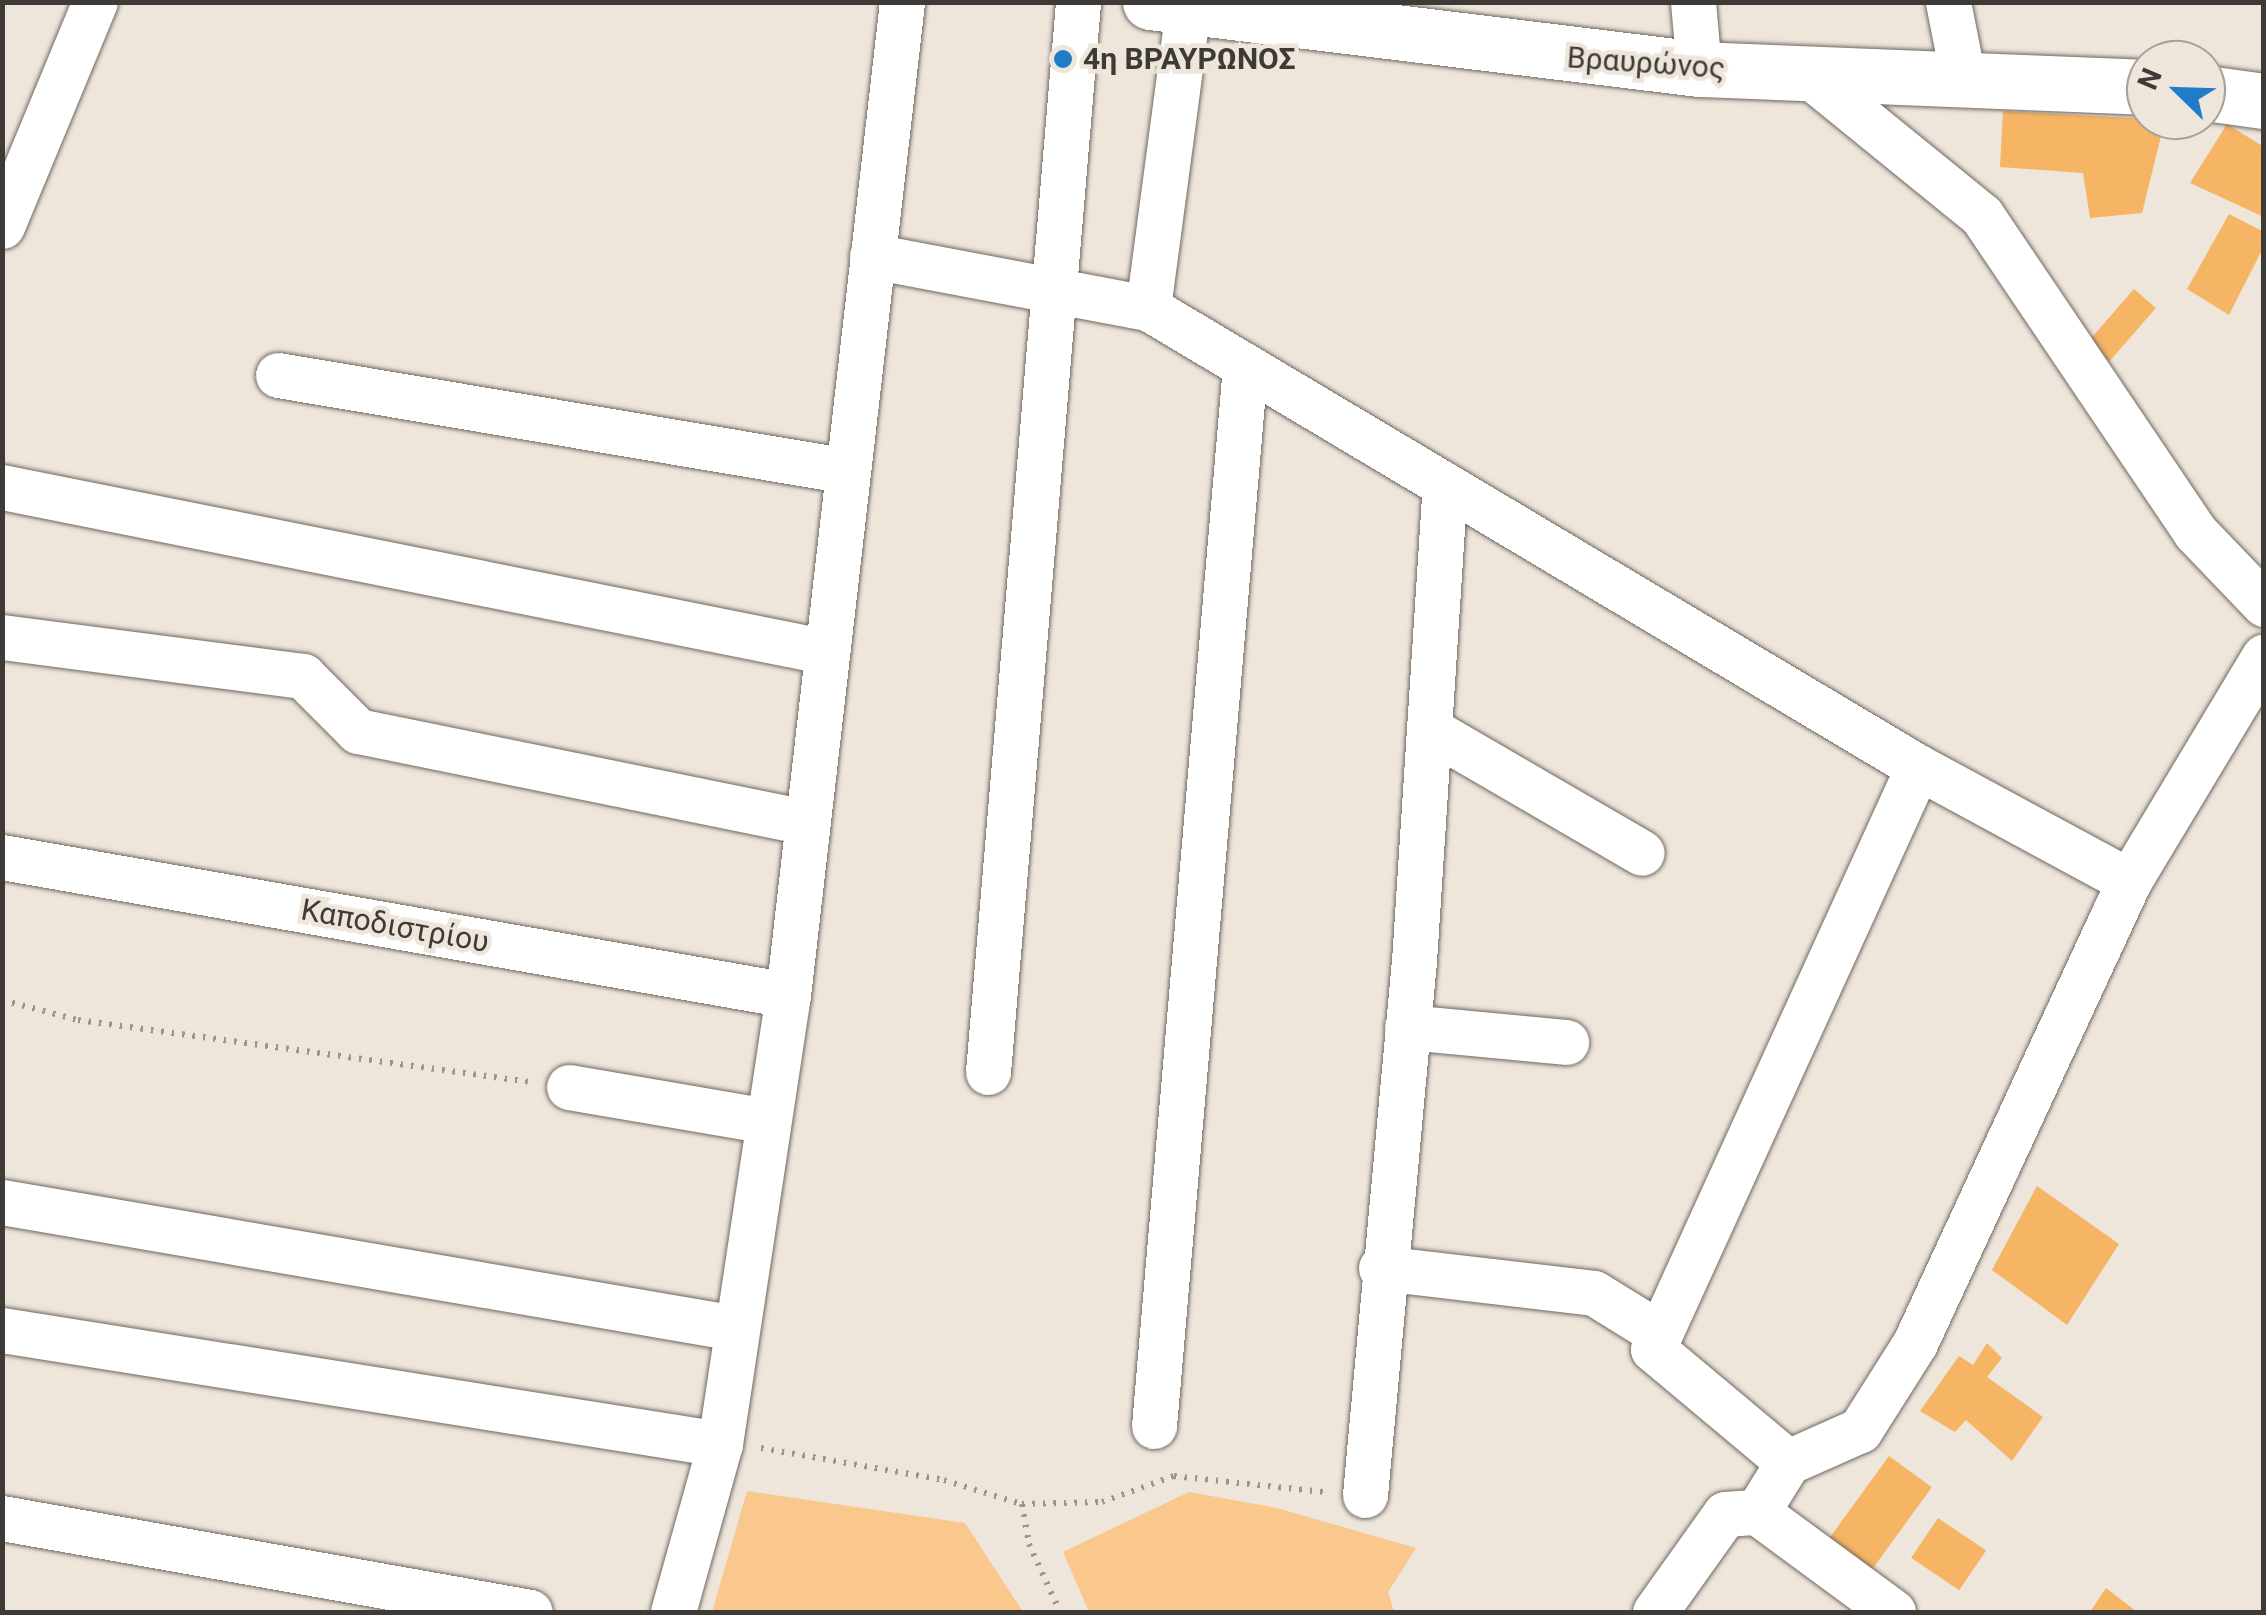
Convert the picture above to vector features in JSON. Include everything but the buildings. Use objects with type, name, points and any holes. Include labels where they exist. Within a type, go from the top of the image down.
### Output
[{"type":"main road","name":"Βραυρώνος","points":[[1169,6],[1699,69],[2126,86]]},
{"type":"main road","points":[[2226,96],[2264,101]]},
{"type":"street","points":[[2,226],[95,2]]},
{"type":"street","points":[[672,1612],[720,1444],[788,995],[842,470],[902,2]]},
{"type":"street","points":[[988,1072],[1078,2]]},
{"type":"street","points":[[1692,2],[1699,69]]},
{"type":"street","points":[[1948,2],[1963,78]]},
{"type":"street","points":[[1148,308],[1169,6]]},
{"type":"street","points":[[1805,72],[1982,216],[2195,532],[2264,604]]},
{"type":"street","points":[[872,256],[1148,308],[1918,767],[2129,881]]},
{"type":"street","points":[[1154,1426],[1245,366]]},
{"type":"street","points":[[278,375],[842,470]]},
{"type":"street","points":[[1365,1496],[1381,1268],[1407,1027],[1445,485]]},
{"type":"street","points":[[2,486],[823,651]]},
{"type":"street","points":[[2,637],[303,676],[358,731],[807,822]]},
{"type":"street","points":[[1757,1512],[1788,1462],[1860,1430],[1915,1343],[2129,881],[2264,656]]},
{"type":"street","points":[[1430,729],[1642,853]]},
{"type":"street","points":[[1788,1462],[1662,1363],[1656,1332],[1918,767]]},
{"type":"street","name":"Καποδιστρίου","points":[[2,857],[788,995]]},
{"type":"street","points":[[1407,1027],[1566,1042]]},
{"type":"street","points":[[569,1087],[768,1121]]},
{"type":"street","points":[[2,1202],[735,1328]]},
{"type":"street","points":[[1381,1268],[1594,1293],[1656,1332]]},
{"type":"street","points":[[2,1330],[720,1444]]},
{"type":"street","points":[[1655,1612],[1726,1514],[1757,1512],[1893,1612]]},
{"type":"street","points":[[2,1518],[530,1612]]},
{"type":"path","points":[[2,1000],[78,1020],[569,1087]]},
{"type":"path","points":[[720,1444],[828,1456],[1022,1504],[1102,1502],[1188,1475],[1365,1496]]},
{"type":"path","points":[[1022,1504],[1029,1544],[1060,1612]]},
{"type":"shaded area","points":[[747,1491],[965,1523],[1023,1612],[712,1612]]},
{"type":"shaded area","points":[[1189,1492],[1277,1508],[1416,1548],[1388,1592],[1394,1612],[1089,1612],[1063,1552]]},
{"type":"place","name":"4η ΒΡΑΥΡΩΝΟΣ","points":[[1063,59]]}]
